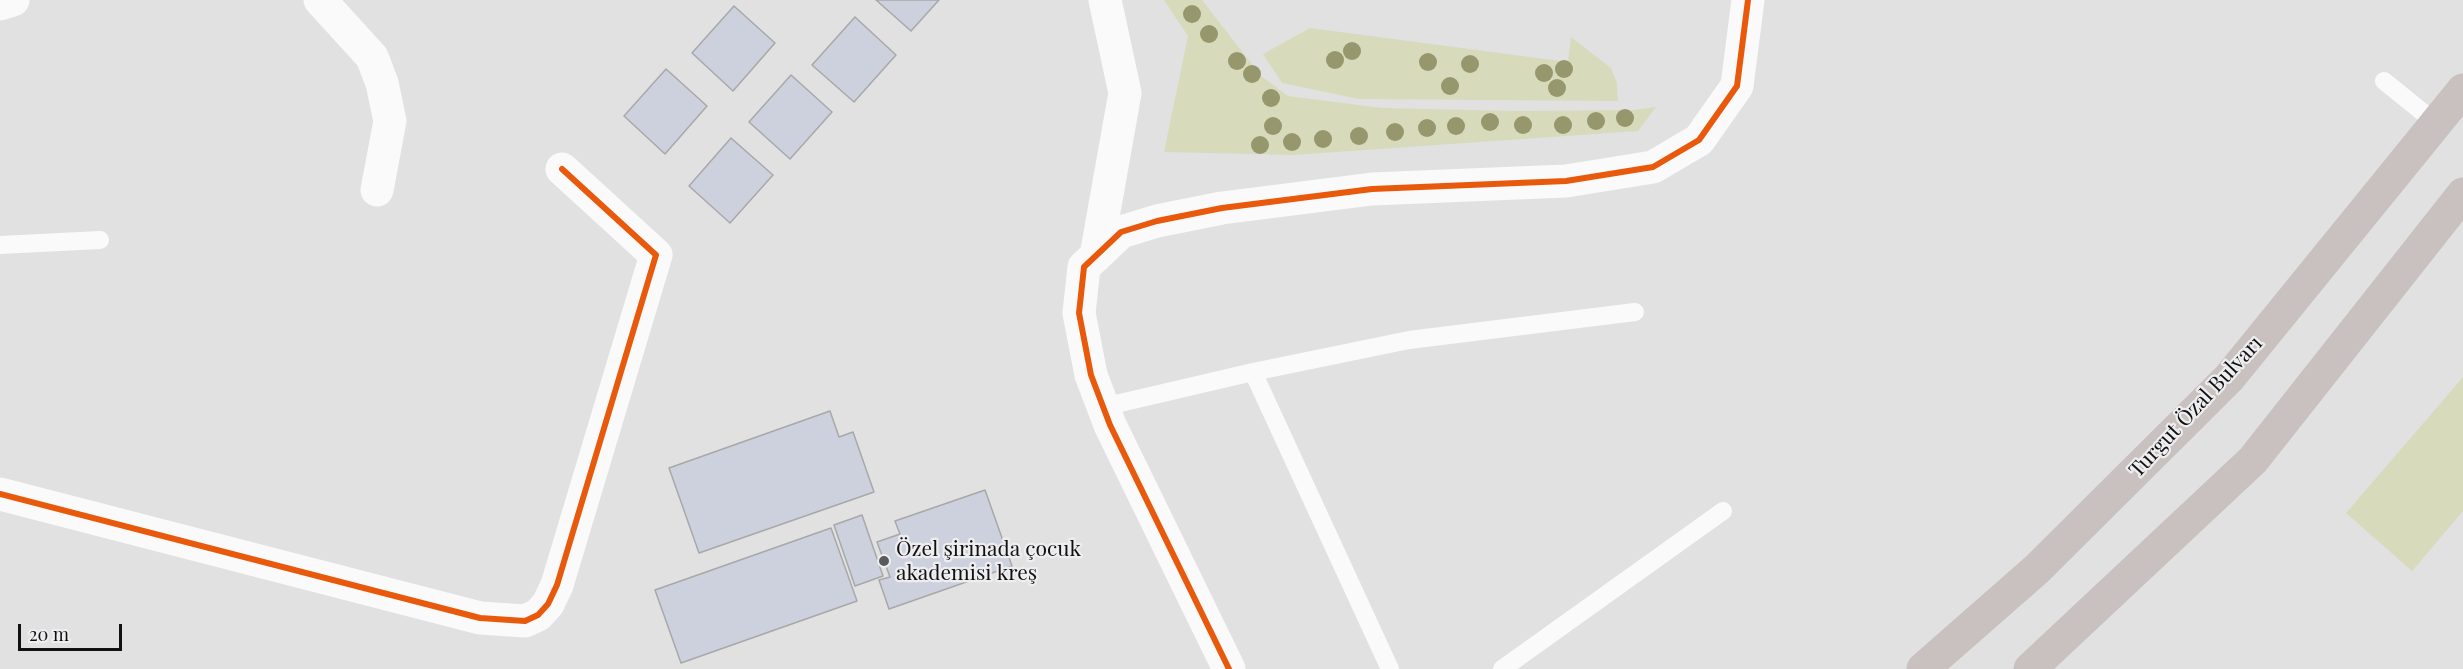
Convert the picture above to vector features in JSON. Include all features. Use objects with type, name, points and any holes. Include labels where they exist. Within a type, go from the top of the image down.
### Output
[{"type":"highway","name":"Turgut Özal Bulvarı","points":[[1923,669],[2037,569],[2229,378],[2463,90]]},
{"type":"highway","points":[[2030,669],[2253,460],[2463,194]]},
{"type":"street","points":[[0,4],[13,0]]},
{"type":"street","points":[[320,0],[372,57],[382,83],[390,121],[377,190]]},
{"type":"street","points":[[1096,256],[1125,93],[1105,0]]},
{"type":"street","points":[[1229,669],[1103,407],[1091,375],[1079,313],[1084,267],[1121,232],[1156,221],[1222,208],[1372,189],[1566,181],[1653,167],[1699,140],[1737,86],[1748,0]]},
{"type":"street","points":[[0,494],[480,618],[525,621],[538,615],[548,604],[557,585],[656,255],[562,169]]},
{"type":"lane","points":[[2384,81],[2436,123]]},
{"type":"lane","points":[[0,245],[100,240]]},
{"type":"lane","points":[[1103,407],[1252,372],[1409,340],[1635,312]]},
{"type":"lane","points":[[1252,372],[1390,669]]},
{"type":"lane","points":[[1502,669],[1723,511]]},
{"type":"green space","points":[[1164,0],[1202,0],[1261,76],[1288,96],[1382,108],[1517,111],[1634,110],[1656,107],[1638,131],[1293,155],[1164,152],[1188,36]]},
{"type":"green space","points":[[1310,28],[1568,62],[1571,37],[1611,68],[1617,83],[1618,101],[1359,99],[1282,83],[1263,54]]},
{"type":"green space","points":[[2463,377],[2463,511],[2412,571],[2346,513]]},
{"type":"building","points":[[876,0],[939,0],[911,31]]},
{"type":"building","points":[[734,6],[775,43],[733,91],[692,53]]},
{"type":"building","points":[[855,17],[896,55],[854,102],[812,65]]},
{"type":"building","points":[[666,69],[707,106],[665,154],[624,116]]},
{"type":"building","points":[[791,75],[832,112],[790,159],[749,122]]},
{"type":"building","points":[[731,138],[773,175],[730,223],[689,186]]},
{"type":"building","points":[[830,411],[839,437],[853,432],[874,492],[699,553],[669,468]]},
{"type":"building","points":[[985,490],[1012,566],[889,609],[879,580],[890,577],[877,542],[900,534],[895,521]]},
{"type":"building","points":[[862,515],[883,576],[855,586],[834,525]]},
{"type":"building","points":[[831,528],[857,601],[681,663],[655,590]]},
{"type":"cycle path","points":[[1229,669],[1110,425],[1091,375],[1079,313],[1084,267],[1121,232],[1157,221],[1222,208],[1372,189],[1566,181],[1653,167],[1699,140],[1737,86],[1748,0]]},
{"type":"cycle path","points":[[0,494],[480,618],[525,621],[538,615],[548,604],[557,585],[656,255],[562,169]]},
{"type":"place","name":"Özel şirinada çocuk akademisi kreş","points":[[884,561]]}]
